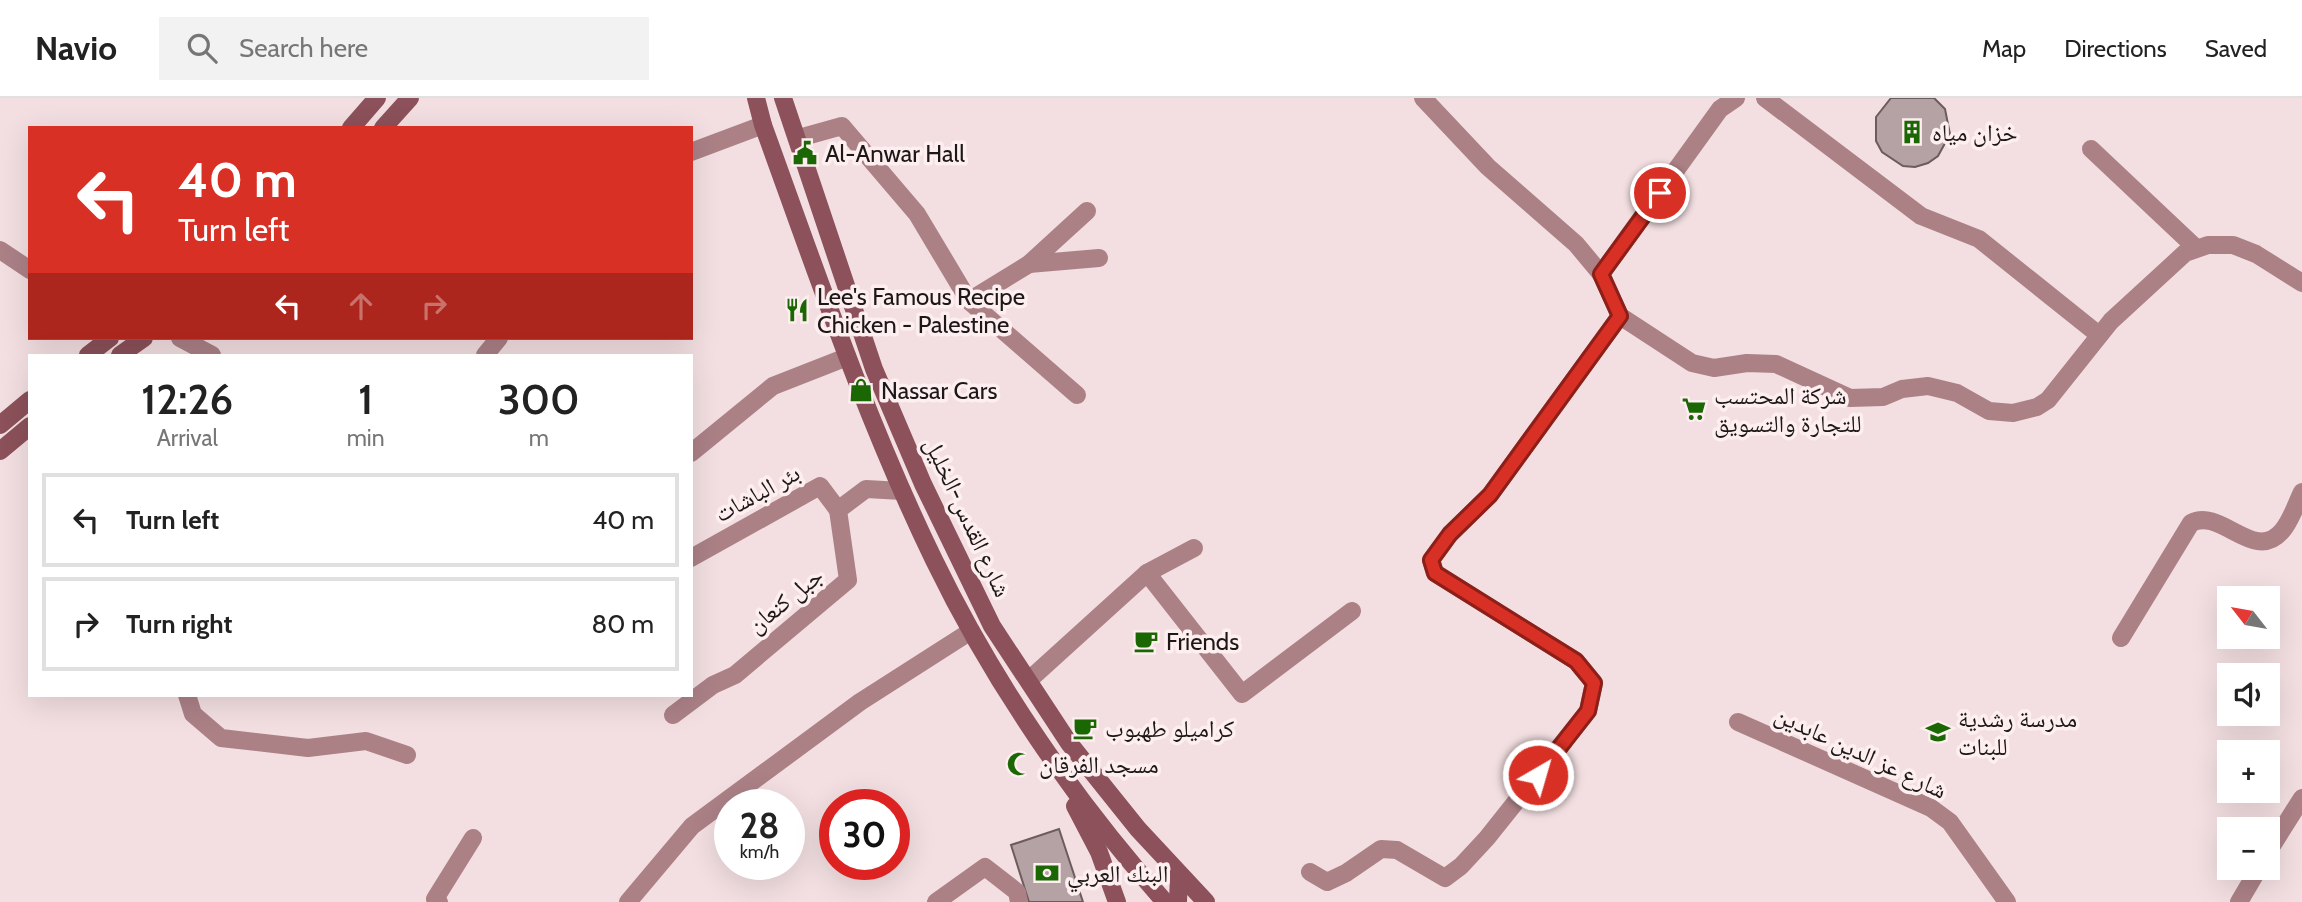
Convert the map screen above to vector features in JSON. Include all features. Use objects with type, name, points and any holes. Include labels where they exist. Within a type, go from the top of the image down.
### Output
[{"type":"main road","points":[[353,126],[377,98]]},
{"type":"main road","points":[[385,126],[410,98]]},
{"type":"main road","name":"شارع القدس-الخليل","points":[[756,98],[847,357],[934,561],[971,631],[1048,752],[1091,813],[1168,902]]},
{"type":"main road","name":"شارع القدس-الخليل","points":[[783,98],[799,138],[874,369],[923,484],[992,626],[1069,743],[1138,829],[1206,902]]},
{"type":"main road","points":[[89,354],[107,340]]},
{"type":"main road","points":[[121,354],[141,340]]},
{"type":"main road","points":[[0,425],[28,402]]},
{"type":"main road","points":[[0,451],[28,428]]},
{"type":"main road","points":[[1048,752],[1099,852],[1117,902]]},
{"type":"main road","points":[[1168,902],[1179,874]]},
{"type":"street","points":[[1423,98],[1488,167],[1576,244],[1601,274],[1620,316],[1692,363],[1714,368],[1763,363],[1776,365],[1850,398],[1882,397],[1915,386],[1942,388],[1958,393],[1978,407],[2001,413],[2025,411],[2048,400],[2111,321],[2157,281],[2175,260],[2196,248],[2221,244],[2245,248],[2302,283]]},
{"type":"street","points":[[1601,274],[1720,109],[1736,98]]},
{"type":"street","points":[[1765,98],[1920,216],[1979,239],[2099,335]]},
{"type":"street","points":[[693,151],[764,125]]},
{"type":"street","points":[[799,138],[842,126],[918,214],[969,301],[1077,395]]},
{"type":"street","points":[[2091,149],[2196,248]]},
{"type":"street","points":[[969,301],[1029,264],[1087,211]]},
{"type":"street","points":[[0,250],[28,269]]},
{"type":"street","points":[[1029,264],[1099,258]]},
{"type":"street","points":[[1310,872],[1327,882],[1346,873],[1381,849],[1397,850],[1445,878],[1461,866],[1487,838],[1588,711],[1594,683],[1576,661],[1458,590],[1435,573],[1431,560],[1450,534],[1490,495],[1620,316]]},
{"type":"street","points":[[184,340],[210,354]]},
{"type":"street","points":[[486,354],[497,340]]},
{"type":"street","points":[[693,451],[773,386],[847,357]]},
{"type":"street","name":"بئر الباشات","points":[[693,557],[820,486],[838,510]]},
{"type":"street","points":[[838,510],[866,489],[902,491]]},
{"type":"street","points":[[2121,638],[2191,523],[2207,519],[2250,540],[2265,541],[2282,531],[2302,492]]},
{"type":"street","name":"جبل كنعان","points":[[673,715],[713,685],[735,675],[848,580],[838,510]]},
{"type":"street","points":[[1029,680],[1147,573],[1194,548]]},
{"type":"street","points":[[1147,573],[1242,694],[1352,611]]},
{"type":"street","points":[[628,902],[692,826],[860,702],[971,631]]},
{"type":"street","points":[[188,697],[193,714],[221,738],[308,748],[366,741],[407,755]]},
{"type":"street","name":"شارع عز الدين عابدين","points":[[1738,722],[1931,808],[1950,822],[2007,902]]},
{"type":"street","points":[[2280,833],[2302,798]]},
{"type":"street","points":[[439,902],[435,899],[473,838]]},
{"type":"street","points":[[936,902],[985,867],[1017,892],[1019,902]]},
{"type":"street","points":[[2239,902],[2252,880]]},
{"type":"building","name":"خزان مياه","points":[[1891,98],[1934,98],[1945,109],[1950,134],[1938,156],[1928,163],[1915,167],[1903,166],[1882,152],[1876,141],[1876,117]]},
{"type":"building","name":"البنك العربي","points":[[1059,829],[1083,902],[1029,902],[1011,845]]},
{"type":"place","name":"خزان مياه","points":[[1912,132]]},
{"type":"place","name":"Al-Anwar Hall","points":[[805,153]]},
{"type":"place","name":"Lee's Famous Recipe Chicken - Palestine","points":[[797,310]]},
{"type":"place","name":"Nassar Cars","points":[[861,390]]},
{"type":"place","name":"شركة المحتسب للتجارة والتسويق","points":[[1694,409]]},
{"type":"place","name":"Friends","points":[[1146,641]]},
{"type":"place","name":"كراميلو طهبوب","points":[[1085,728]]},
{"type":"place","name":"مدرسة رشدية للبنات","points":[[1938,732]]},
{"type":"place","name":"مسجد الفرقان","points":[[1019,764]]},
{"type":"place","name":"البنك العربي","points":[[1047,873]]},
{"type":"route","points":[[1538,775],[1588,711],[1594,683],[1576,661],[1458,590],[1435,573],[1431,560],[1450,534],[1490,495],[1620,316],[1601,274],[1660,193]]}]
